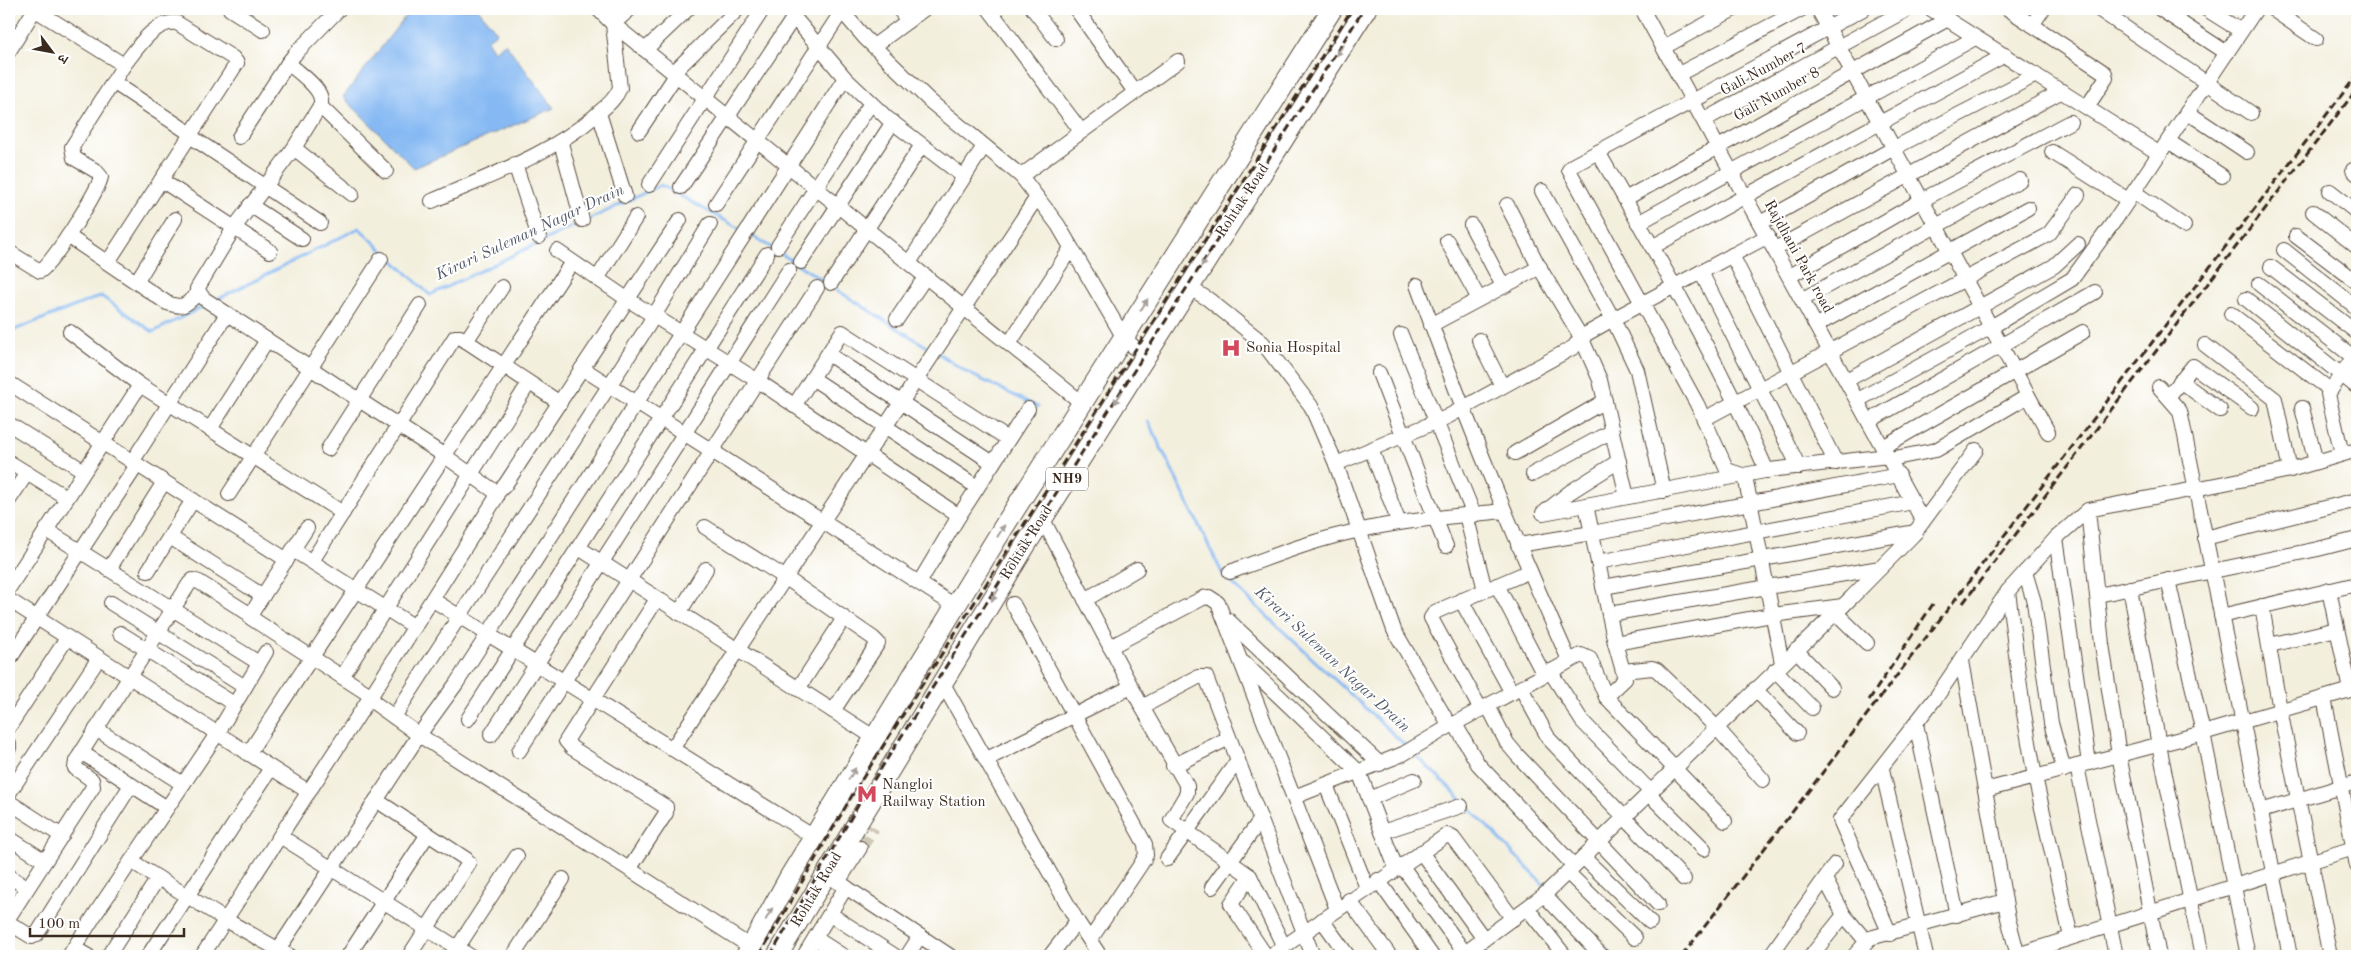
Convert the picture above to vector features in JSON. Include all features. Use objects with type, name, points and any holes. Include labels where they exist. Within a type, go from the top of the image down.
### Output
[{"type":"highway","name":"Rohtak Road","points":[[748,952],[814,837],[955,606],[1332,9]]},
{"type":"highway","name":"Rohtak Road","points":[[777,956],[837,881],[942,682],[1144,356],[1366,9]]},
{"type":"highway","points":[[928,650],[953,665]]},
{"type":"street","points":[[9,51],[35,9],[124,65]]},
{"type":"street","points":[[230,9],[263,30]]},
{"type":"street","points":[[239,137],[295,54],[339,9]]},
{"type":"street","points":[[598,9],[613,24],[705,99],[1082,403]]},
{"type":"street","points":[[613,24],[630,9]]},
{"type":"street","points":[[645,50],[688,9]]},
{"type":"street","points":[[639,131],[675,74],[738,9]]},
{"type":"street","points":[[649,185],[763,9]]},
{"type":"street","points":[[899,9],[908,21]]},
{"type":"street","points":[[874,46],[923,9]]},
{"type":"street","points":[[989,9],[1081,131]]},
{"type":"street","points":[[1033,9],[1056,39]]},
{"type":"street","points":[[1076,9],[1135,92]]},
{"type":"street","name":"Rajdhani Park road","points":[[1642,9],[1899,475],[1913,502],[1920,526]]},
{"type":"street","points":[[1664,48],[1734,9]]},
{"type":"street","points":[[1679,74],[1802,9]]},
{"type":"street","points":[[1818,9],[2048,432]]},
{"type":"street","points":[[1744,476],[1727,470],[1704,419],[1643,303],[1568,170],[1572,166],[1862,9]]},
{"type":"street","name":"Gali Number 7","points":[[1704,120],[1840,48],[1908,9]]},
{"type":"street","points":[[1931,9],[2160,154]]},
{"type":"street","points":[[2008,9],[2107,75],[2087,107]]},
{"type":"street","points":[[2032,25],[2043,9]]},
{"type":"street","points":[[2098,9],[2251,113]]},
{"type":"street","points":[[2160,9],[2227,53]]},
{"type":"street","points":[[2206,9],[2242,31]]},
{"type":"street","points":[[1858,400],[1991,328],[2072,279],[2160,154],[2256,9]]},
{"type":"street","points":[[2272,9],[2316,39]]},
{"type":"street","points":[[716,204],[758,142],[841,10],[874,46],[931,102],[1021,176],[1058,225],[1124,338],[1144,356]]},
{"type":"street","points":[[681,187],[728,117],[791,13],[845,78],[871,103],[964,177]]},
{"type":"street","name":"Gali Number 8","points":[[1624,199],[1948,19]]},
{"type":"street","points":[[9,252],[40,271],[48,265],[68,236],[102,178],[96,171],[74,158],[72,148],[124,65],[155,30],[170,22],[177,23],[233,58],[237,63],[108,262]]},
{"type":"street","points":[[432,200],[561,143],[617,96],[620,88],[613,24]]},
{"type":"street","points":[[1638,223],[1975,38]]},
{"type":"street","points":[[1652,247],[2005,56]]},
{"type":"street","points":[[1021,176],[1178,61]]},
{"type":"street","points":[[288,63],[322,97],[320,106],[294,148],[234,228],[197,289],[200,295],[224,312],[471,473],[497,493]]},
{"type":"street","points":[[1760,223],[1894,148],[2036,75]]},
{"type":"street","points":[[131,861],[281,954],[332,868],[488,634],[845,78]]},
{"type":"street","points":[[113,82],[320,224]]},
{"type":"street","points":[[1775,249],[2062,91]]},
{"type":"street","points":[[468,719],[706,350],[871,103]]},
{"type":"street","points":[[320,106],[386,171]]},
{"type":"street","points":[[2188,112],[2247,152]]},
{"type":"street","points":[[599,113],[625,196]]},
{"type":"street","points":[[491,735],[729,364],[795,266],[840,207],[893,122]]},
{"type":"street","points":[[1790,276],[1922,200],[2070,122]]},
{"type":"street","points":[[2168,141],[2222,176]]},
{"type":"street","points":[[561,143],[582,220]]},
{"type":"street","points":[[831,283],[922,145]]},
{"type":"street","points":[[909,263],[984,146]]},
{"type":"street","points":[[294,148],[352,194]]},
{"type":"street","points":[[1598,152],[1675,286],[1736,402],[1767,471]]},
{"type":"street","points":[[2052,152],[2184,226]]},
{"type":"street","points":[[515,164],[539,237]]},
{"type":"street","points":[[161,180],[270,251]]},
{"type":"street","points":[[1802,299],[2020,180]]},
{"type":"street","points":[[1542,191],[1613,319],[1638,370],[1664,491]]},
{"type":"street","points":[[2330,191],[2357,212]]},
{"type":"street","points":[[1704,419],[2049,234],[2078,196]]},
{"type":"street","points":[[672,749],[1037,197]]},
{"type":"street","points":[[250,205],[302,239]]},
{"type":"street","points":[[1507,205],[1540,267],[1581,337],[1600,380],[1627,497]]},
{"type":"street","points":[[1817,325],[2028,208]]},
{"type":"street","points":[[2313,212],[2357,247]]},
{"type":"street","points":[[597,279],[636,217]]},
{"type":"street","points":[[136,281],[175,219]]},
{"type":"street","points":[[202,956],[433,600],[496,498],[497,493],[505,485],[560,403],[680,220]]},
{"type":"street","points":[[394,717],[610,386],[710,224]]},
{"type":"street","points":[[1471,225],[1503,286]]},
{"type":"street","points":[[68,236],[167,303],[176,306],[187,304],[200,295]]},
{"type":"street","points":[[1336,464],[1436,422],[1462,409],[1574,347],[1581,337],[1768,236]]},
{"type":"street","points":[[2296,236],[2357,282]]},
{"type":"street","points":[[1447,241],[1479,299]]},
{"type":"street","points":[[1847,380],[2054,266],[2078,244]]},
{"type":"street","points":[[1009,344],[1071,248]]},
{"type":"street","points":[[2284,250],[2357,308]]},
{"type":"street","points":[[556,251],[681,334],[758,381],[959,516]]},
{"type":"street","points":[[1732,255],[1790,374],[1836,462]]},
{"type":"street","points":[[229,494],[381,259]]},
{"type":"street","points":[[248,754],[572,262]]},
{"type":"street","points":[[2271,266],[2357,333]]},
{"type":"street","points":[[1431,325],[1540,267]]},
{"type":"street","points":[[1701,272],[1761,388],[1799,467]]},
{"type":"street","points":[[897,319],[926,276]]},
{"type":"street","points":[[2259,284],[2356,357],[2330,389],[2329,401],[2342,454]]},
{"type":"street","points":[[1417,285],[1462,409],[1518,545],[1570,660]]},
{"type":"street","points":[[466,342],[502,287]]},
{"type":"street","points":[[1188,287],[1208,299],[1263,343],[1311,406],[1336,464],[1394,630],[1478,764],[1575,865],[1635,938]]},
{"type":"street","points":[[519,751],[818,288]]},
{"type":"street","points":[[1869,421],[2095,292]]},
{"type":"street","points":[[2246,299],[2357,387]]},
{"type":"street","points":[[328,449],[420,305]]},
{"type":"street","points":[[9,660],[81,552],[224,312]]},
{"type":"street","points":[[2231,314],[2330,389]]},
{"type":"street","points":[[70,332],[140,385],[343,513]]},
{"type":"street","points":[[794,406],[842,332],[1008,439]]},
{"type":"street","points":[[1887,454],[2015,371],[2083,332]]},
{"type":"street","points":[[1401,335],[1436,422],[1470,515],[1491,588],[1547,673],[1582,721],[1704,849]]},
{"type":"street","points":[[312,561],[455,337],[466,342],[560,403]]},
{"type":"street","points":[[210,429],[267,340]]},
{"type":"street","points":[[1479,340],[1502,386]]},
{"type":"street","points":[[2205,345],[2275,399],[2290,470]]},
{"type":"street","points":[[828,354],[993,463]]},
{"type":"street","points":[[2252,408],[2193,366],[2180,381],[2164,392],[2180,411],[2290,956]]},
{"type":"street","points":[[582,368],[955,606]]},
{"type":"street","points":[[1378,373],[1446,546]]},
{"type":"street","points":[[812,378],[977,487]]},
{"type":"street","points":[[2180,381],[2220,410]]},
{"type":"street","points":[[9,383],[193,500],[290,555],[312,561],[415,627]]},
{"type":"street","points":[[342,677],[528,383]]},
{"type":"street","points":[[9,588],[140,385]]},
{"type":"street","points":[[1619,461],[1570,492],[1543,513],[1767,471],[1887,454],[1936,450],[2028,396]]},
{"type":"street","points":[[1515,452],[1605,401]]},
{"type":"street","points":[[2302,408],[2316,462]]},
{"type":"street","points":[[919,583],[977,487],[1028,409]]},
{"type":"street","points":[[9,424],[84,471]]},
{"type":"street","points":[[1533,474],[1612,431]]},
{"type":"street","points":[[1371,449],[1399,523]]},
{"type":"street","points":[[1240,659],[1359,772],[1382,832],[1398,867],[1463,955],[1544,896],[1599,840],[1839,609],[1920,526],[1976,450]]},
{"type":"street","points":[[1890,934],[1840,820],[1916,724],[1962,661],[2008,591],[2056,538],[2088,510],[2290,470],[2357,450]]},
{"type":"street","points":[[9,462],[67,498]]},
{"type":"street","points":[[9,500],[26,473]]},
{"type":"street","points":[[1518,545],[1750,504],[1899,475]]},
{"type":"street","points":[[1744,476],[1772,615],[1778,667],[1812,708]]},
{"type":"street","points":[[109,569],[164,482]]},
{"type":"street","points":[[148,571],[193,500]]},
{"type":"street","points":[[2205,538],[2357,500]]},
{"type":"street","points":[[1598,562],[1913,502]]},
{"type":"street","points":[[1586,505],[1615,643],[1625,679],[1606,697]]},
{"type":"street","points":[[2088,510],[2102,644],[2120,755],[2159,956]]},
{"type":"street","points":[[1230,572],[1286,551],[1359,530],[1436,518],[1504,511]]},
{"type":"street","points":[[1042,518],[1131,687],[1188,790],[1171,820],[1250,876],[1276,953]]},
{"type":"street","points":[[705,526],[786,578],[878,643],[833,711]]},
{"type":"street","points":[[1603,587],[1761,560],[1920,526]]},
{"type":"street","points":[[251,615],[307,528]]},
{"type":"street","points":[[46,530],[173,609],[262,658],[217,734],[72,952],[88,956]]},
{"type":"street","points":[[170,537],[263,596]]},
{"type":"street","points":[[2056,538],[2077,766],[2116,956]]},
{"type":"street","points":[[2098,595],[2212,572],[2357,539]]},
{"type":"street","points":[[579,548],[874,738]]},
{"type":"street","points":[[1609,614],[1880,568]]},
{"type":"street","points":[[679,613],[706,569]]},
{"type":"street","points":[[1085,600],[1138,569]]},
{"type":"street","points":[[1530,572],[1435,612],[1431,618],[1512,749],[1658,904]]},
{"type":"street","points":[[2025,572],[2034,602],[2051,723],[2077,766]]},
{"type":"street","points":[[9,917],[93,787],[92,780],[74,766],[81,752],[193,580],[251,615],[253,620],[342,677],[419,735],[630,868],[748,952]]},
{"type":"street","points":[[2168,580],[2203,733],[2248,956]]},
{"type":"street","points":[[2221,616],[2357,584]]},
{"type":"street","points":[[2130,588],[2202,956]]},
{"type":"street","points":[[1985,790],[2203,733],[2354,689],[2337,628],[2329,590]]},
{"type":"street","points":[[2008,591],[2022,702],[2035,777],[2071,937]]},
{"type":"street","points":[[630,868],[667,810],[663,804],[568,745],[568,736],[657,598]]},
{"type":"street","points":[[1110,647],[1203,598],[1214,599],[1218,603],[1337,909]]},
{"type":"street","points":[[9,600],[308,792]]},
{"type":"street","points":[[433,600],[814,837]]},
{"type":"street","points":[[1461,600],[1516,690],[1549,739],[1684,879]]},
{"type":"street","points":[[111,603],[245,687]]},
{"type":"street","points":[[1013,604],[1145,844],[1146,855],[1090,940]]},
{"type":"street","points":[[2262,606],[2297,800],[2330,956]]},
{"type":"street","points":[[1615,643],[1772,615],[1839,609]]},
{"type":"street","points":[[1839,609],[1866,643]]},
{"type":"street","points":[[1224,617],[1380,764]]},
{"type":"street","points":[[798,688],[844,618]]},
{"type":"street","points":[[2270,645],[2337,628]]},
{"type":"street","points":[[120,633],[234,704]]},
{"type":"street","points":[[9,727],[67,638]]},
{"type":"street","points":[[1796,650],[1832,688]]},
{"type":"street","points":[[1294,797],[1402,754],[1581,655],[1590,659],[1606,697],[1725,821]]},
{"type":"street","points":[[9,793],[98,658]]},
{"type":"street","points":[[1962,661],[2016,956],[2355,848]]},
{"type":"street","points":[[1623,671],[1654,668],[1716,727],[1763,780]]},
{"type":"street","points":[[1142,707],[1198,677],[1206,677],[1313,956]]},
{"type":"street","points":[[942,682],[1077,921],[1100,956]]},
{"type":"street","points":[[987,759],[1131,687]]},
{"type":"street","points":[[1755,689],[1797,733]]},
{"type":"street","points":[[2324,698],[2355,848],[2357,866]]},
{"type":"street","points":[[1916,724],[1956,915]]},
{"type":"street","points":[[96,729],[183,784]]},
{"type":"street","points":[[1174,766],[1229,738]]},
{"type":"street","points":[[81,752],[167,808]]},
{"type":"street","points":[[1167,859],[1238,760]]},
{"type":"street","points":[[148,956],[270,768]]},
{"type":"street","points":[[1882,769],[1926,956]]},
{"type":"street","points":[[1369,799],[1414,780]]},
{"type":"street","points":[[2261,811],[2357,782]]},
{"type":"street","points":[[9,923],[32,937],[37,934],[131,785]]},
{"type":"street","points":[[1326,785],[1372,884],[1432,956]]},
{"type":"street","points":[[376,800],[466,859],[469,864],[409,956]]},
{"type":"street","points":[[9,802],[62,836]]},
{"type":"street","points":[[1382,832],[1461,806]]},
{"type":"street","points":[[1212,887],[1261,819]]},
{"type":"street","points":[[348,956],[428,834]]},
{"type":"street","points":[[1276,953],[1372,884],[1444,836],[1450,835],[1513,919]]},
{"type":"street","points":[[280,836],[427,929],[454,952],[470,956]]},
{"type":"street","points":[[9,838],[45,861]]},
{"type":"street","points":[[804,956],[830,914],[837,881],[860,848]]},
{"type":"street","points":[[1421,852],[1484,939]]},
{"type":"street","points":[[454,952],[517,856]]},
{"type":"street","points":[[1772,956],[1836,864]]},
{"type":"street","points":[[1575,865],[1650,922]]},
{"type":"street","points":[[9,876],[27,888]]},
{"type":"street","points":[[1250,876],[1231,904],[1276,953]]},
{"type":"street","points":[[108,956],[158,878]]},
{"type":"street","points":[[1825,878],[1844,915],[1866,941]]},
{"type":"street","points":[[513,956],[562,879]]},
{"type":"street","points":[[837,881],[950,956]]},
{"type":"street","points":[[1544,896],[1602,956]]},
{"type":"street","points":[[1349,900],[1390,956]]},
{"type":"street","points":[[1854,956],[1866,941],[2005,901]]},
{"type":"street","points":[[1527,908],[1565,956]]},
{"type":"street","points":[[830,914],[895,956]]},
{"type":"street","points":[[1812,956],[1844,915]]},
{"type":"street","points":[[1322,920],[1348,956]]},
{"type":"street","points":[[1050,956],[1077,921]]},
{"type":"street","points":[[907,956],[920,936]]},
{"type":"street","points":[[815,938],[843,956]]},
{"type":"water","points":[[411,9],[478,9],[497,32],[487,40],[494,51],[505,43],[554,108],[414,168],[343,97]]},
{"type":"waterway","name":"Kirari Suleman Nagar Drain","points":[[586,221],[661,185],[742,230]]},
{"type":"waterway","name":"Kirari Suleman Nagar Drain","points":[[214,301],[359,228],[430,295],[580,223]]},
{"type":"waterway","name":"Kirari Suleman Nagar Drain","points":[[750,234],[827,283]]},
{"type":"waterway","name":"Kirari Suleman Nagar Drain","points":[[832,287],[932,350]]},
{"type":"waterway","name":"Kirari Suleman Nagar Drain","points":[[9,332],[101,296],[153,332],[206,305]]},
{"type":"waterway","name":"Kirari Suleman Nagar Drain","points":[[938,353],[968,373],[1038,407]]},
{"type":"waterway","name":"Kirari Suleman Nagar Drain","points":[[1148,421],[1223,575],[1406,746]]},
{"type":"waterway","name":"Kirari Suleman Nagar Drain","points":[[1412,752],[1447,785],[1544,885]]},
{"type":"waterway","name":"Kirari Suleman Nagar Drain","points":[[1564,906],[1612,956]]},
{"type":"tunnel","points":[[860,848],[873,827]]},
{"type":"railway","points":[[759,956],[857,787],[1352,9]]},
{"type":"railway","points":[[770,956],[866,792],[1364,9]]},
{"type":"railway","points":[[1682,956],[2357,75]]},
{"type":"railway","points":[[1963,603],[2357,89]]},
{"type":"railway","points":[[1869,700],[1933,604]]},
{"type":"place","name":"Sonia Hospital","points":[[1231,348]]},
{"type":"place","name":"Nangloi Railway Station","points":[[867,794]]}]
